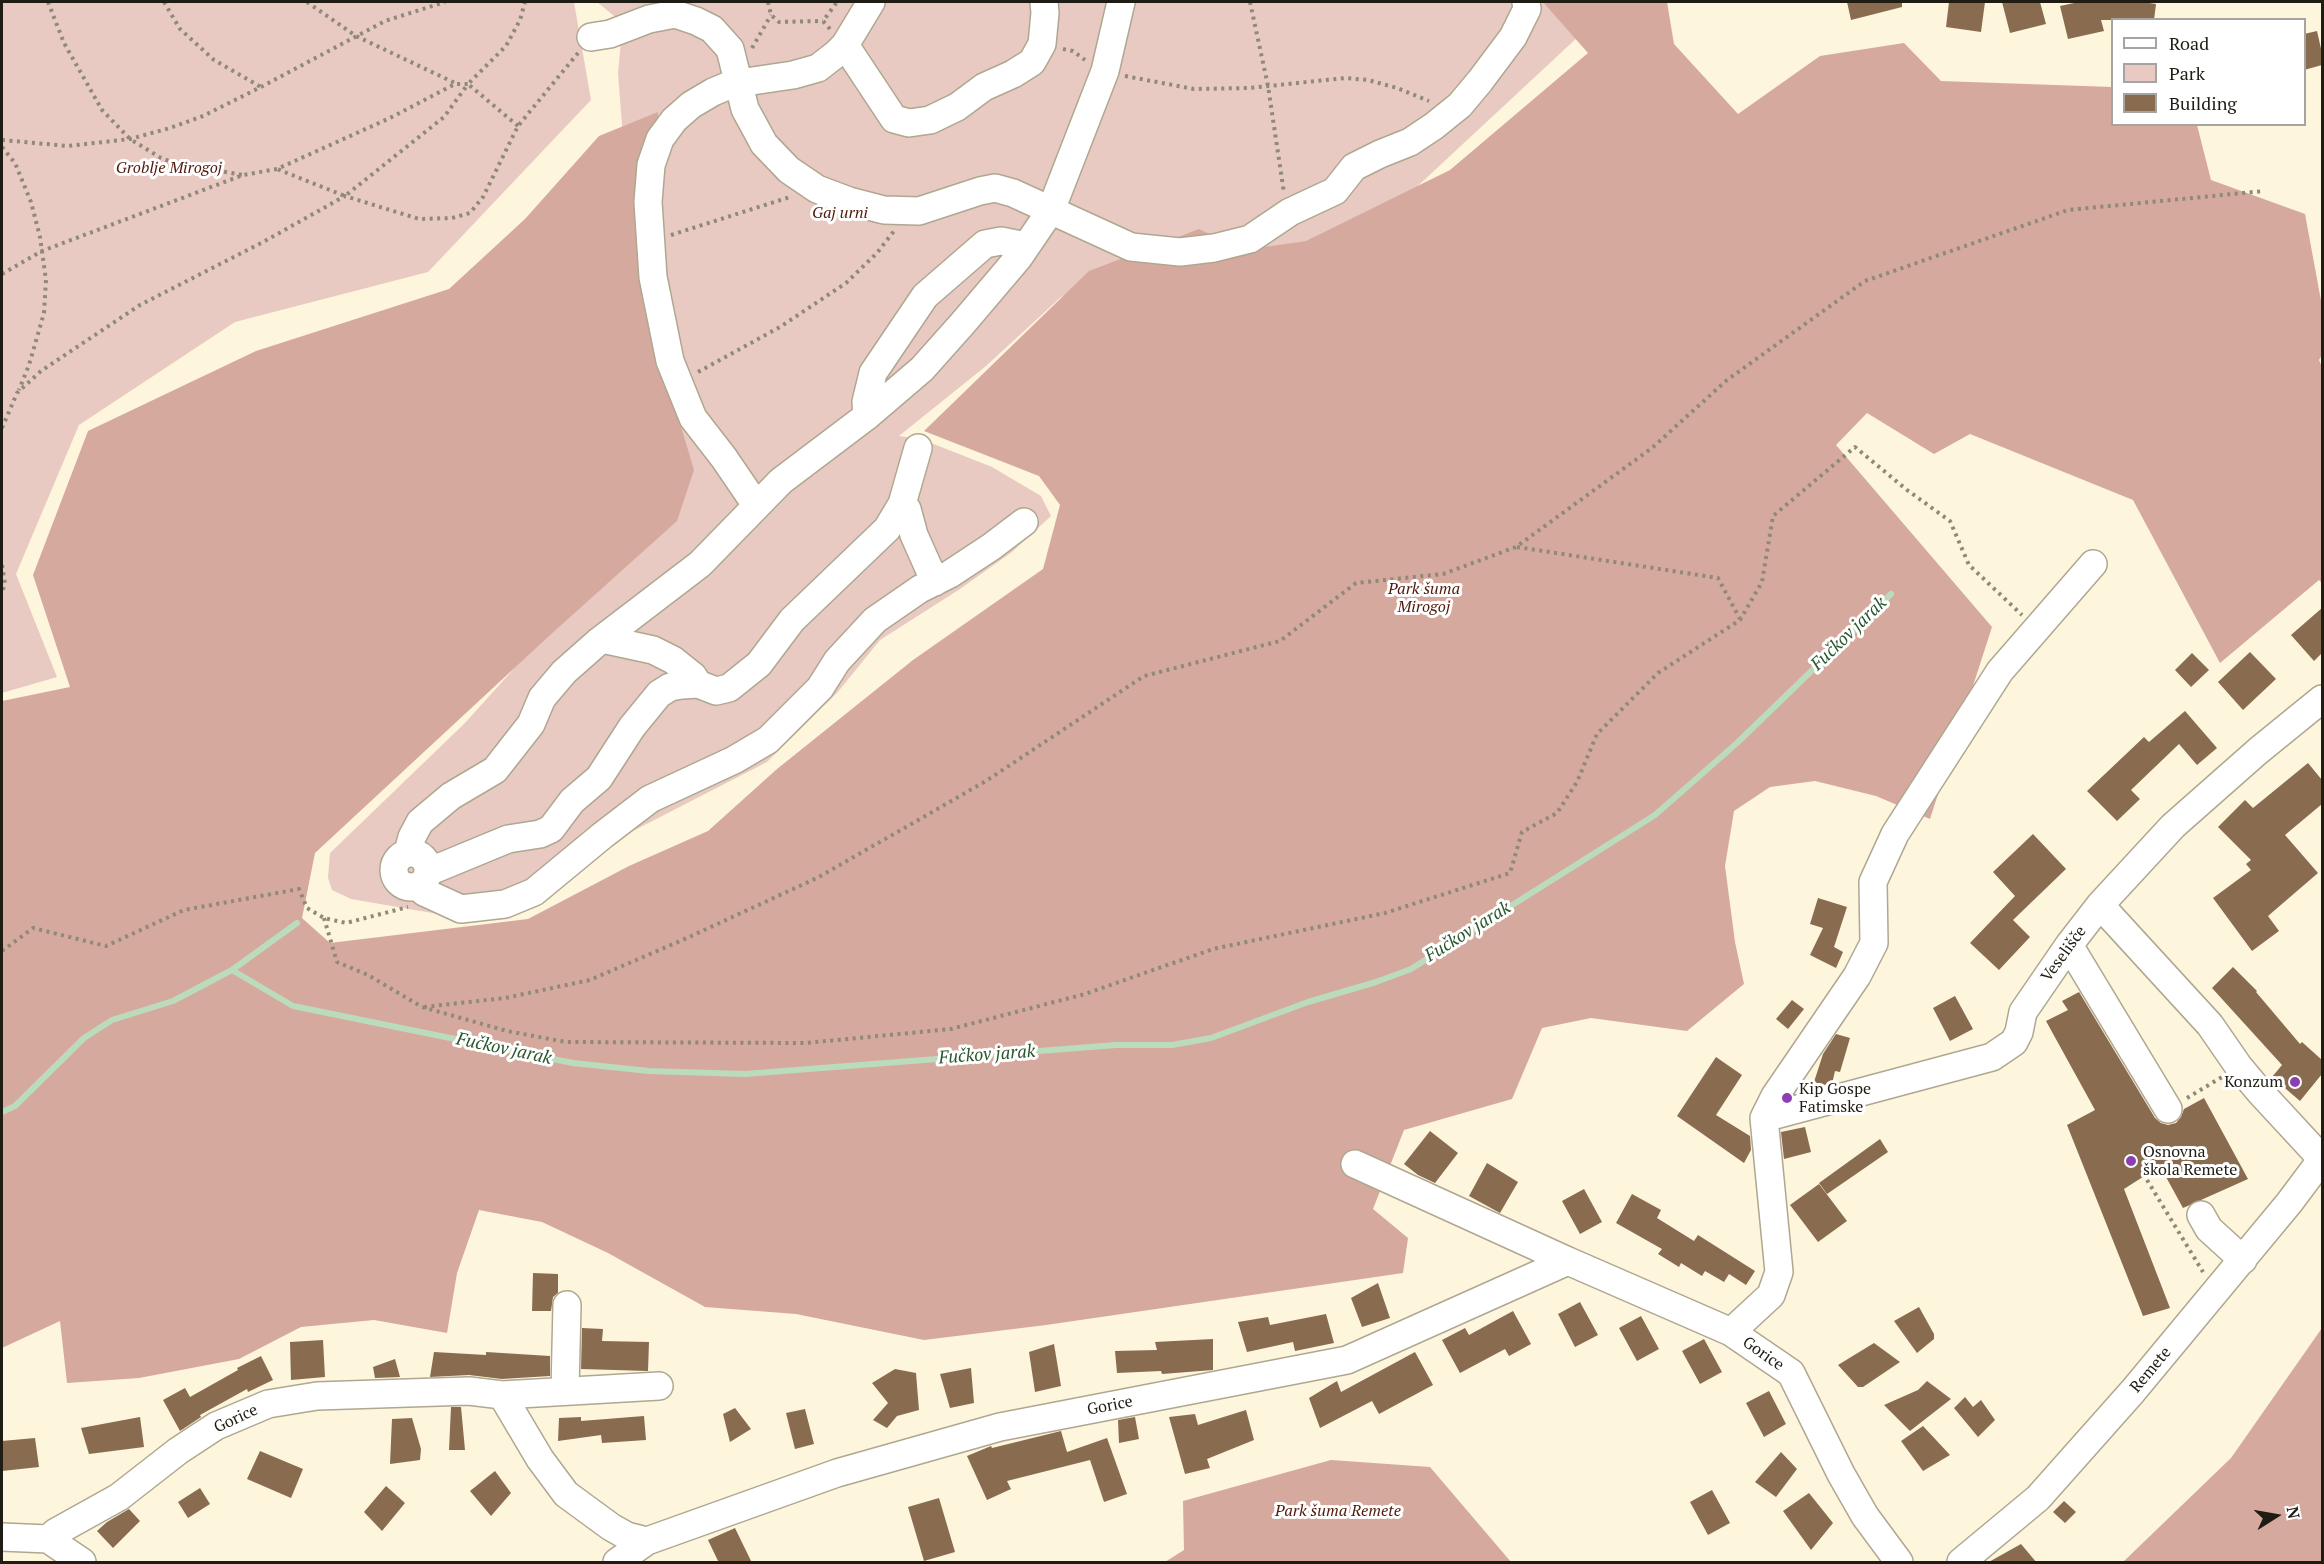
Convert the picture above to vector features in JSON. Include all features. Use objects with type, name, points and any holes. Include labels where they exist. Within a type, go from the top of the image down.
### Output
[{"type":"street","points":[[756,505],[693,418],[670,361],[653,277],[648,202],[651,165],[660,139],[674,120],[691,105],[713,92],[738,83],[794,75],[818,68],[845,45],[871,2]]},
{"type":"street","points":[[845,45],[894,119],[909,123],[930,120],[957,106],[984,87],[1032,62],[1042,45],[1044,2]]},
{"type":"street","points":[[424,883],[427,863],[422,856],[408,852],[412,837],[420,822],[452,796],[495,770],[531,724],[542,698],[564,672],[699,564],[781,481],[867,416],[929,361],[1026,246],[1051,210],[1105,71],[1121,2]]},
{"type":"street","points":[[591,37],[610,34],[649,19],[675,14],[712,29],[730,49],[745,109],[764,144],[789,170],[817,189],[849,201],[884,210],[919,211],[995,188],[1013,193],[1131,248],[1180,252],[1214,249],[1250,239],[1290,212],[1335,191],[1354,167],[1410,142],[1453,111],[1467,97],[1513,37],[1527,9],[1526,2]]},
{"type":"street","points":[[867,416],[866,402],[873,374],[926,296],[985,244],[1001,241],[1026,246]]},
{"type":"street","points":[[603,639],[645,648],[663,655],[686,671],[698,684],[716,691],[729,688],[759,664],[792,620],[887,529],[902,504],[918,448]]},
{"type":"street","points":[[902,504],[907,509],[914,535],[935,582]]},
{"type":"street","points":[[424,883],[461,909],[505,904],[534,892],[651,799],[734,760],[768,740],[820,688],[837,662],[874,620],[991,547],[1024,522]]},
{"type":"street","points":[[1731,1332],[1771,1295],[1779,1272],[1764,1118],[1775,1096],[1857,976],[1874,943],[1873,882],[1894,834],[2000,671],[2093,564]]},
{"type":"street","points":[[424,883],[468,854],[508,839],[540,834],[551,829],[572,801],[598,778],[632,727],[659,694],[670,687],[698,684]]},
{"type":"street","name":"Veselišče","points":[[1764,1118],[1992,1057],[2014,1042],[2019,1032],[2023,1012],[2100,905],[2173,826],[2258,751],[2322,699]]},
{"type":"street","name":"Remete","points":[[1962,1563],[2038,1498],[2133,1391],[2243,1260],[2322,1159],[2239,1067],[2210,1025],[2100,905]]},
{"type":"street","points":[[2069,945],[2168,1109]]},
{"type":"street","name":"Gorice","points":[[1355,1164],[1731,1332],[1791,1373],[1841,1474],[1865,1516],[1899,1563]]},
{"type":"street","points":[[2201,1215],[2209,1229],[2243,1260]]},
{"type":"street","name":"Gorice","points":[[617,1563],[647,1541],[837,1473],[1000,1427],[1347,1360],[1568,1261]]},
{"type":"street","points":[[565,1391],[567,1305]]},
{"type":"street","name":"Gorice","points":[[48,1539],[56,1532],[119,1497],[216,1426],[268,1404],[316,1396],[375,1393],[470,1391],[502,1395],[659,1386]]},
{"type":"street","points":[[502,1395],[540,1459],[566,1494],[611,1527],[627,1536],[647,1541]]},
{"type":"street","points":[[2,1537],[48,1539],[82,1563]]},
{"type":"path","points":[[48,2],[64,42],[102,110],[130,139],[161,158],[177,164],[243,175]]},
{"type":"path","points":[[164,2],[180,29],[214,60],[261,87]]},
{"type":"path","points":[[307,2],[356,36],[455,84],[468,84],[518,126]]},
{"type":"path","points":[[2,140],[68,146],[130,139],[203,116],[385,21],[445,2]]},
{"type":"path","points":[[17,393],[41,371],[140,304],[265,241],[345,196],[444,117],[468,84],[506,46],[520,20],[525,2]]},
{"type":"path","points":[[768,2],[771,15],[779,22],[823,21]]},
{"type":"path","points":[[1250,2],[1268,86],[1283,190],[1290,212]]},
{"type":"path","points":[[277,169],[345,196],[419,219],[452,218],[470,213],[483,197],[518,126],[591,37]]},
{"type":"path","points":[[1042,45],[1073,51],[1105,71],[1138,80],[1194,89],[1268,86],[1346,78],[1368,80],[1397,88],[1453,111]]},
{"type":"path","points":[[2,274],[42,251],[243,175],[277,169],[390,118],[455,84]]},
{"type":"path","points":[[2,147],[15,163],[32,202],[46,280],[44,313],[30,365],[2,421],[2,428]]},
{"type":"path","points":[[650,242],[817,189]]},
{"type":"path","points":[[422,1007],[505,998],[590,980],[687,938],[819,876],[986,782],[1144,676],[1280,641],[1356,583],[1443,574],[1516,547],[1652,448],[1727,380],[1865,281],[2068,210],[2264,191]]},
{"type":"path","points":[[679,383],[780,327],[846,283],[893,234],[903,211]]},
{"type":"path","points":[[324,918],[337,962],[368,975],[422,1007],[507,1031],[566,1042],[806,1043],[951,1029],[1085,994],[1213,949],[1384,913],[1510,873],[1522,832],[1557,813],[1577,782],[1598,734],[1658,674],[1740,620],[1762,582],[1773,516],[1855,447],[1907,490],[1950,520],[1969,565],[2037,628]]},
{"type":"path","points":[[1516,547],[1718,578],[1740,620]]},
{"type":"path","points":[[2,565],[5,584],[2,592]]},
{"type":"path","points":[[2,951],[33,928],[106,946],[184,910],[299,889],[307,908],[324,918],[346,923],[410,907],[424,883]]},
{"type":"path","points":[[2168,1109],[2239,1067]]},
{"type":"path","points":[[2147,1180],[2203,1272]]},
{"type":"green space","name":"Groblje Mirogoj","points":[[2,2],[574,2],[591,100],[428,272],[235,322],[79,425],[16,574],[57,677],[2,693]]},
{"type":"green space","name":"Gaj urni","points":[[597,2],[1569,2],[1580,35],[1348,251],[1192,244],[1132,260],[1061,297],[986,366],[899,436],[921,439],[992,467],[1041,496],[1051,516],[1012,552],[960,589],[880,640],[837,693],[767,762],[598,849],[473,920],[351,899],[332,890],[328,878],[330,853],[465,723],[693,470],[634,282],[618,73],[623,19],[619,20]]},
{"type":"green space","name":"Park šuma Mirogoj","points":[[1543,2],[1667,2],[1674,44],[1738,114],[1820,56],[1904,43],[1941,81],[2111,87],[2111,126],[2197,126],[2211,180],[2305,214],[2322,306],[2322,355],[2319,360],[2322,367],[2322,583],[2319,580],[2220,663],[2133,500],[1970,434],[1934,454],[1867,413],[1836,445],[1992,627],[1930,819],[1876,796],[1815,781],[1770,787],[1734,811],[1725,866],[1735,942],[1744,984],[1687,1031],[1591,1018],[1542,1028],[1512,1099],[1404,1130],[1373,1209],[1408,1238],[1403,1273],[1046,1325],[924,1340],[796,1314],[705,1307],[608,1253],[542,1222],[479,1210],[457,1273],[447,1333],[374,1320],[301,1327],[239,1359],[139,1378],[67,1383],[60,1321],[2,1348],[2,701],[70,687],[33,575],[88,431],[256,351],[449,289],[525,219],[599,136],[658,112],[656,202],[663,366],[694,470],[677,521],[315,853],[302,918],[330,943],[528,919],[629,866],[708,831],[777,769],[913,660],[1043,569],[1060,505],[1039,476],[924,431],[1089,271],[1199,229],[1244,250],[1306,241],[1450,170],[1588,53]]},
{"type":"green space","points":[[2322,1328],[2322,1562],[2123,1562],[2231,1458]]},
{"type":"green space","name":"Park šuma Remete","points":[[1331,1460],[1430,1467],[1511,1562],[1165,1562],[1184,1550],[1183,1501]]},
{"type":"building","points":[[1847,2],[1902,2],[1902,7],[1851,20]]},
{"type":"building","points":[[1949,2],[1985,2],[1981,32],[1946,27]]},
{"type":"building","points":[[2002,2],[2040,2],[2046,24],[2010,33]]},
{"type":"building","points":[[2079,2],[2156,4],[2154,18],[2101,20],[2104,31],[2068,39],[2060,6]]},
{"type":"building","points":[[2317,31],[2322,65],[2306,69],[2306,34]]},
{"type":"building","points":[[2322,608],[2322,653],[2314,661],[2291,635]]},
{"type":"building","points":[[2250,652],[2276,679],[2243,710],[2218,682]]},
{"type":"building","points":[[2192,653],[2209,670],[2191,687],[2175,670]]},
{"type":"building","points":[[2185,711],[2217,748],[2197,765],[2179,744],[2131,790],[2140,799],[2117,821],[2087,791],[2144,737],[2149,742]]},
{"type":"building","points":[[2308,763],[2322,780],[2322,804],[2285,835],[2318,873],[2268,916],[2279,931],[2252,951],[2213,898],[2251,870],[2246,864],[2251,860],[2218,827],[2245,800],[2253,808]]},
{"type":"building","points":[[2033,834],[2066,869],[2013,920],[2030,937],[1999,970],[1970,943],[2015,896],[1993,872]]},
{"type":"building","points":[[1818,898],[1847,907],[1834,947],[1843,952],[1836,968],[1810,955],[1823,928],[1810,924]]},
{"type":"building","points":[[2233,967],[2257,991],[2300,1044],[2302,1042],[2322,1060],[2322,1074],[2300,1101],[2272,1077],[2282,1065],[2212,988]]},
{"type":"building","points":[[2079,992],[2155,1118],[2168,1125],[2176,1123],[2184,1109],[2204,1098],[2248,1179],[2183,1208],[2160,1166],[2124,1189],[2170,1308],[2143,1316],[2067,1125],[2095,1110],[2046,1021],[2068,1010],[2062,1001]]},
{"type":"building","points":[[1955,996],[1973,1029],[1950,1041],[1933,1008]]},
{"type":"building","points":[[1792,1000],[1804,1009],[1788,1029],[1776,1019]]},
{"type":"building","points":[[1836,1034],[1850,1038],[1840,1072],[1835,1071],[1832,1084],[1814,1082],[1823,1054]]},
{"type":"building","points":[[1716,1057],[1742,1075],[1716,1115],[1750,1136],[1751,1150],[1744,1163],[1677,1116]]},
{"type":"building","points":[[1805,1127],[1811,1152],[1784,1159],[1781,1132]]},
{"type":"building","points":[[1430,1131],[1458,1153],[1435,1183],[1418,1175],[1404,1164]]},
{"type":"building","points":[[1880,1139],[1888,1152],[1827,1194],[1819,1183]]},
{"type":"building","points":[[1487,1163],[1518,1182],[1500,1213],[1469,1196]]},
{"type":"building","points":[[1819,1184],[1847,1221],[1818,1242],[1790,1205]]},
{"type":"building","points":[[1584,1189],[1602,1222],[1580,1234],[1562,1201]]},
{"type":"building","points":[[1632,1194],[1661,1210],[1657,1218],[1694,1241],[1698,1235],[1755,1271],[1746,1285],[1729,1274],[1724,1282],[1705,1271],[1702,1276],[1681,1263],[1679,1267],[1658,1254],[1662,1249],[1616,1223]]},
{"type":"building","points":[[533,1273],[558,1274],[558,1293],[553,1297],[551,1311],[532,1311]]},
{"type":"building","points":[[1378,1283],[1390,1318],[1362,1327],[1351,1298]]},
{"type":"building","points":[[1580,1302],[1598,1335],[1575,1347],[1558,1314]]},
{"type":"building","points":[[1919,1307],[1934,1334],[1934,1339],[1917,1353],[1894,1321]]},
{"type":"building","points":[[1513,1311],[1531,1344],[1509,1356],[1505,1349],[1460,1373],[1442,1340],[1465,1328],[1469,1335]]},
{"type":"building","points":[[1326,1314],[1334,1343],[1295,1351],[1293,1342],[1247,1352],[1238,1322],[1268,1317],[1270,1325]]},
{"type":"building","points":[[1641,1316],[1659,1349],[1637,1361],[1619,1328]]},
{"type":"building","points":[[582,1328],[603,1329],[602,1341],[649,1342],[648,1371],[581,1369]]},
{"type":"building","points":[[1213,1339],[1213,1370],[1162,1374],[1161,1371],[1117,1373],[1115,1351],[1157,1350],[1155,1342]]},
{"type":"building","points":[[1704,1339],[1722,1372],[1700,1384],[1682,1351]]},
{"type":"building","points":[[323,1340],[325,1377],[291,1380],[290,1342]]},
{"type":"building","points":[[1874,1343],[1900,1362],[1863,1387],[1858,1387],[1838,1365]]},
{"type":"building","points":[[1054,1344],[1061,1386],[1035,1392],[1029,1352]]},
{"type":"building","points":[[434,1352],[550,1356],[550,1376],[502,1379],[469,1375],[430,1377]]},
{"type":"building","points":[[1415,1352],[1433,1385],[1379,1414],[1372,1401],[1320,1428],[1309,1398],[1337,1381],[1341,1392]]},
{"type":"building","points":[[261,1356],[273,1380],[248,1392],[247,1389],[200,1415],[201,1417],[180,1431],[163,1400],[185,1388],[190,1397]]},
{"type":"building","points":[[395,1359],[400,1377],[375,1378],[373,1367]]},
{"type":"building","points":[[971,1368],[974,1403],[950,1408],[940,1374]]},
{"type":"building","points":[[895,1369],[916,1373],[919,1410],[897,1416],[887,1428],[873,1420],[888,1403],[872,1383]]},
{"type":"building","points":[[1927,1381],[1951,1399],[1910,1431],[1884,1405],[1918,1390]]},
{"type":"building","points":[[1769,1391],[1786,1424],[1764,1437],[1746,1403]]},
{"type":"building","points":[[1965,1397],[1973,1407],[1981,1400],[1995,1420],[1978,1437],[1954,1408]]},
{"type":"building","points":[[451,1407],[461,1407],[465,1450],[449,1450]]},
{"type":"building","points":[[735,1408],[751,1429],[730,1442],[723,1414]]},
{"type":"building","points":[[805,1409],[814,1444],[795,1449],[786,1413]]},
{"type":"building","points":[[1246,1410],[1254,1440],[1207,1459],[1210,1468],[1185,1474],[1169,1417],[1195,1414],[1198,1425]]},
{"type":"building","points":[[644,1416],[646,1440],[602,1443],[601,1435],[558,1441],[559,1418],[581,1417],[581,1421]]},
{"type":"building","points":[[140,1417],[144,1447],[89,1454],[81,1428]]},
{"type":"building","points":[[1135,1417],[1139,1439],[1119,1443],[1118,1420]]},
{"type":"building","points":[[412,1418],[421,1449],[420,1460],[390,1464],[392,1419]]},
{"type":"building","points":[[1923,1426],[1950,1455],[1923,1471],[1901,1441]]},
{"type":"building","points":[[1061,1431],[1067,1452],[1107,1438],[1127,1494],[1104,1502],[1090,1460],[1007,1481],[1011,1489],[987,1500],[967,1456],[991,1446],[992,1448]]},
{"type":"building","points":[[35,1438],[39,1467],[2,1471],[2,1441]]},
{"type":"building","points":[[260,1451],[303,1469],[291,1498],[247,1479]]},
{"type":"building","points":[[1781,1452],[1797,1469],[1776,1497],[1755,1482]]},
{"type":"building","points":[[495,1471],[511,1493],[491,1516],[470,1491]]},
{"type":"building","points":[[386,1486],[405,1503],[382,1531],[364,1512]]},
{"type":"building","points":[[200,1488],[210,1504],[188,1518],[178,1502]]},
{"type":"building","points":[[1712,1490],[1730,1523],[1708,1535],[1690,1502]]},
{"type":"building","points":[[1809,1493],[1833,1523],[1811,1550],[1783,1511]]},
{"type":"building","points":[[939,1498],[955,1552],[924,1561],[908,1507]]},
{"type":"building","points":[[2064,1501],[2076,1512],[2065,1523],[2053,1512]]},
{"type":"building","points":[[129,1509],[140,1521],[113,1548],[97,1531]]},
{"type":"building","points":[[735,1528],[752,1563],[719,1563],[708,1540]]},
{"type":"building","points":[[2021,1544],[2037,1563],[1987,1563]]},
{"type":"waterway","name":"Fučkov jarak","points":[[2,1112],[15,1106],[84,1038],[112,1020],[173,1001],[232,970],[293,1006],[573,1063],[649,1071],[745,1074],[1116,1045],[1172,1045],[1211,1038],[1308,1002],[1411,969],[1655,815],[1737,743],[1891,594]]},
{"type":"waterway","points":[[232,970],[297,923]]},
{"type":"place","name":"Konzum","points":[[2295,1082]]},
{"type":"place","name":"Kip Gospe Fatimske","points":[[1787,1098]]},
{"type":"place","name":"Osnovna škola Remete","points":[[2131,1161]]}]
